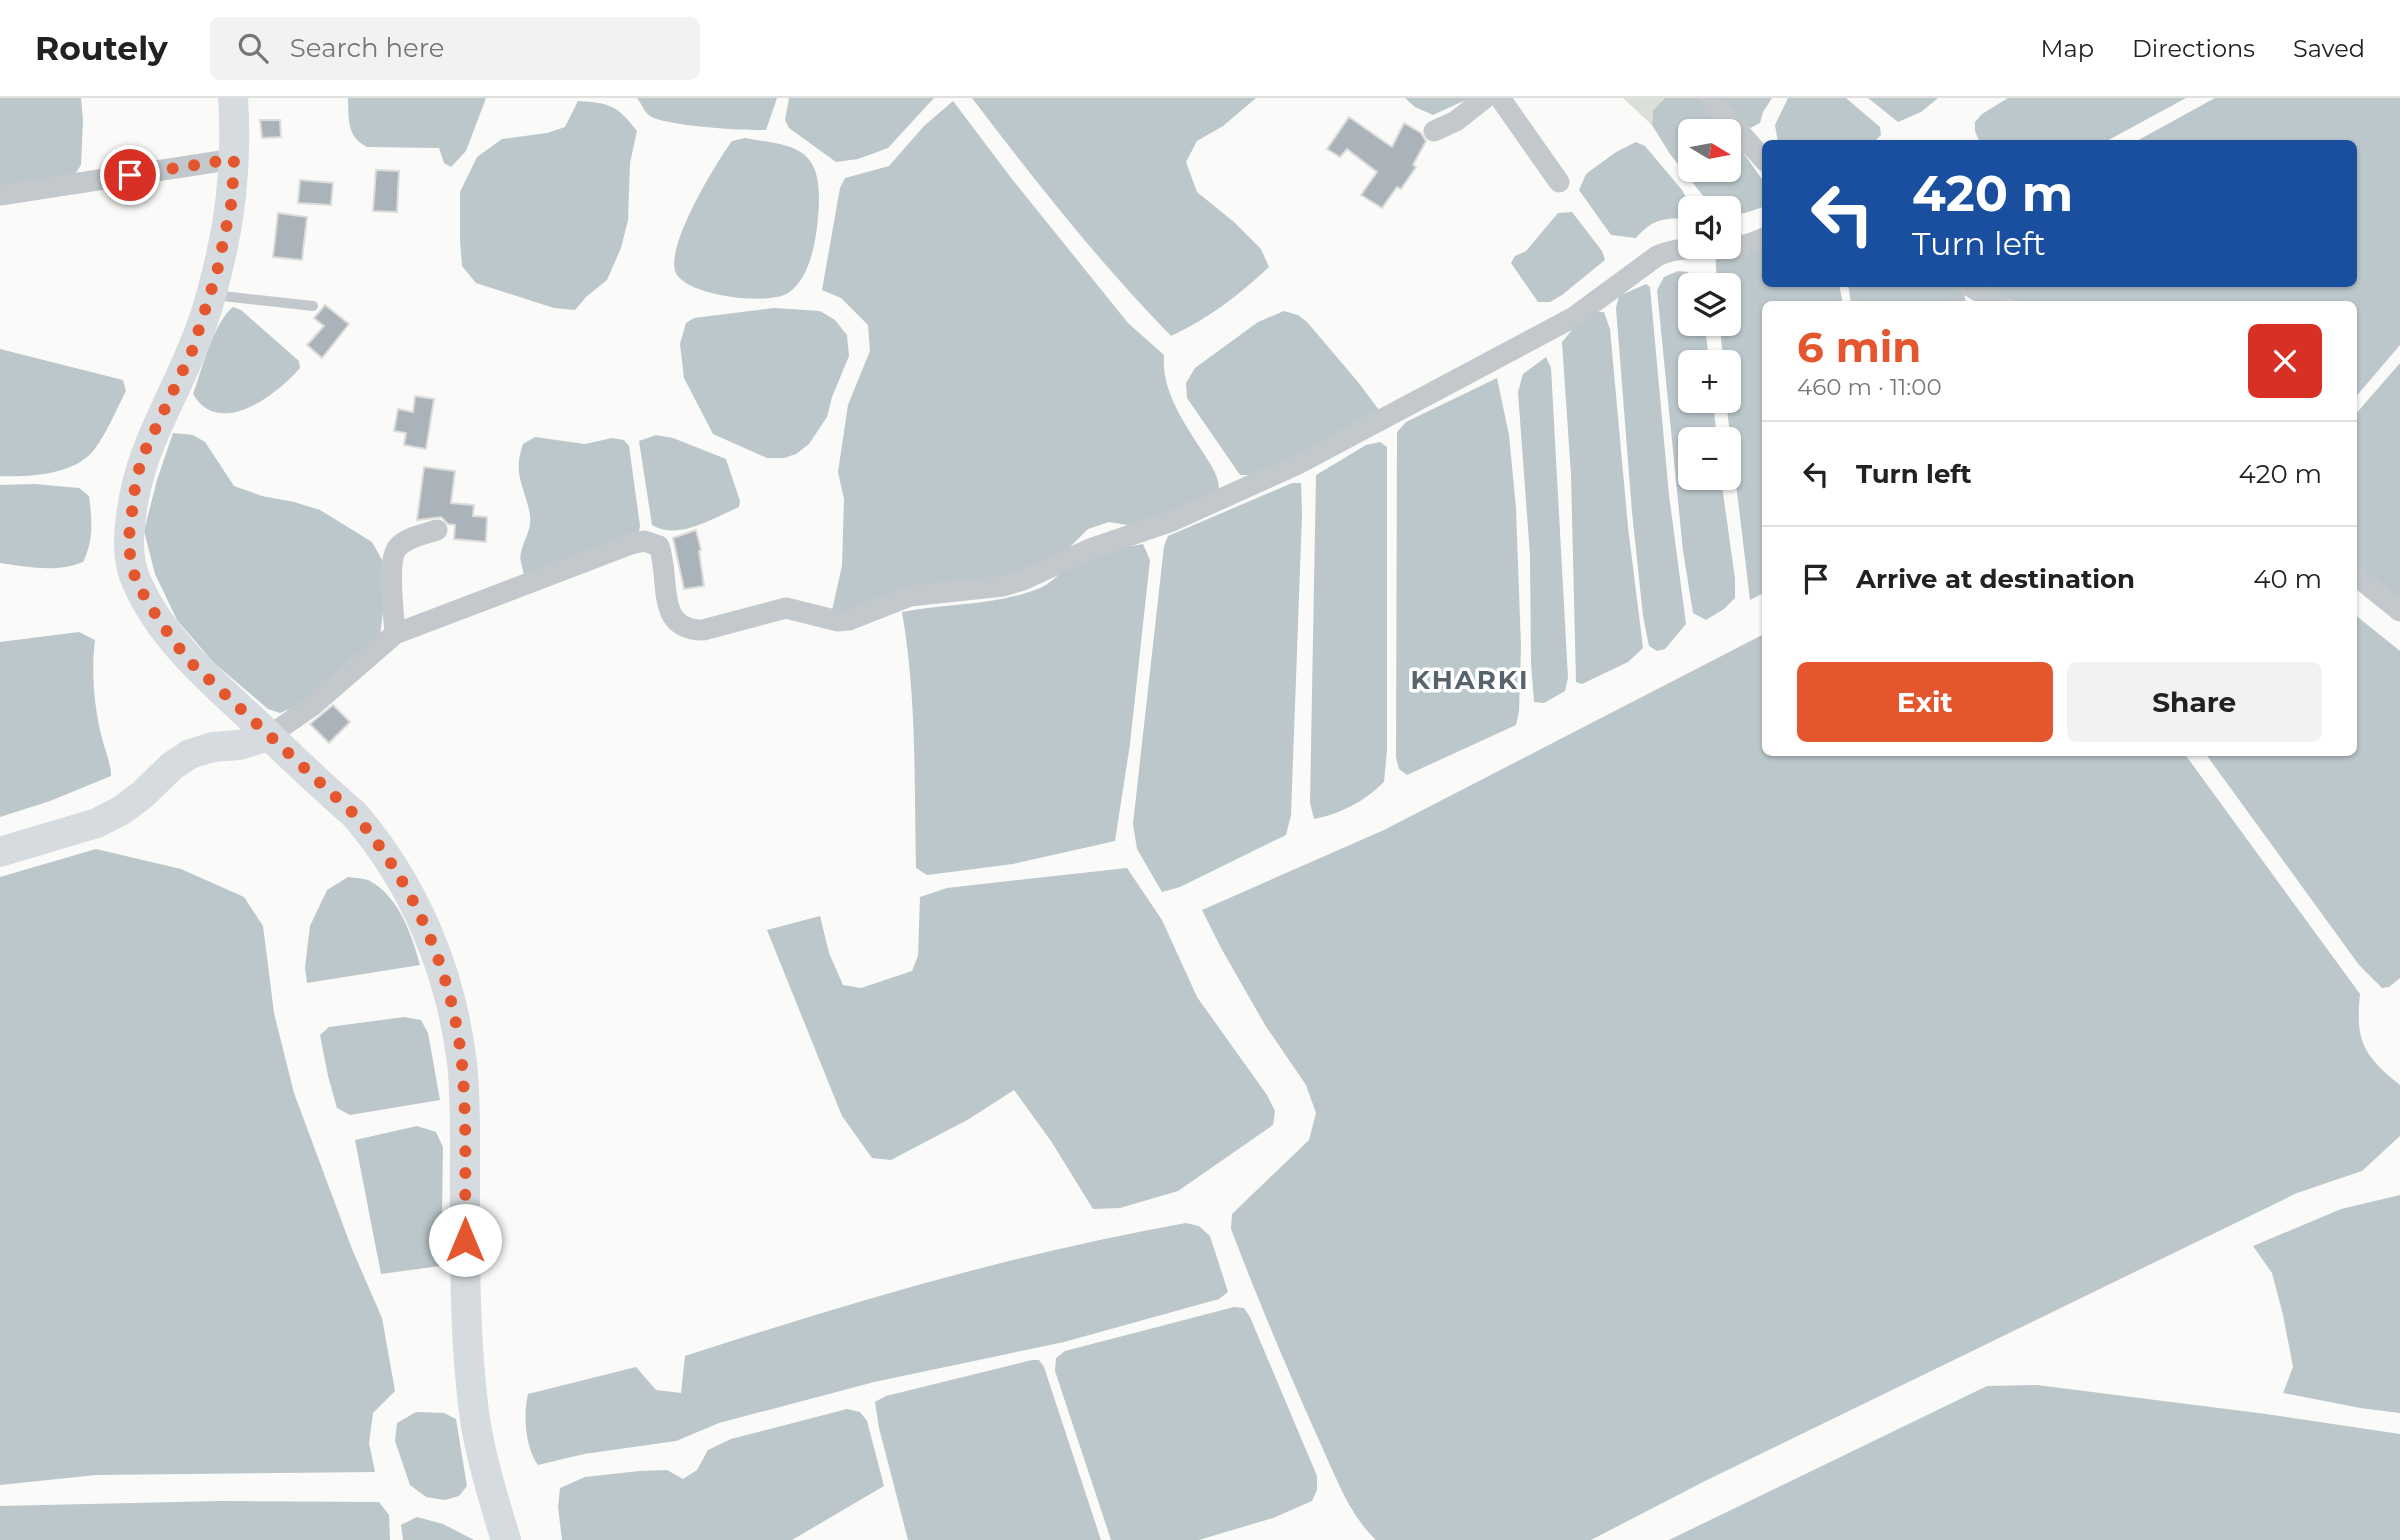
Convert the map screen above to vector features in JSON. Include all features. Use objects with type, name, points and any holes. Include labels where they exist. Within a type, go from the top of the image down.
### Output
[{"type":"main road","points":[[233,98],[236,138],[232,200],[217,272],[192,351],[144,453],[133,498],[128,545],[136,582],[160,622],[188,660],[354,814],[377,841],[407,890],[433,942],[451,1005],[462,1063],[465,1240],[474,1413],[506,1540]]},
{"type":"main road","points":[[0,852],[97,823],[122,810],[172,766],[190,754],[213,747],[239,745],[269,736]]},
{"type":"street","points":[[1434,131],[1455,121],[1485,98]]},
{"type":"street","points":[[1500,98],[1559,181]]},
{"type":"street","points":[[1709,98],[1762,158]]},
{"type":"street","points":[[0,195],[234,159]]},
{"type":"street","points":[[269,736],[312,706],[395,634],[644,541],[659,547],[663,555],[672,617],[679,626],[691,630],[703,630],[786,608],[838,621],[849,620],[910,596],[1003,586],[1023,580],[1090,549],[1172,521],[1298,464],[1574,317],[1657,256],[1688,247],[1742,246],[1762,238]]},
{"type":"street","points":[[1971,287],[1995,301]]},
{"type":"street","points":[[395,634],[392,567],[394,553],[398,546],[408,540],[438,530]]},
{"type":"street","points":[[2357,576],[2400,611]]},
{"type":"lane","points":[[210,294],[313,306]]},
{"type":"shaded area","points":[[0,98],[81,98],[81,165],[71,180],[0,195]]},
{"type":"shaded area","points":[[348,98],[486,98],[466,151],[451,167],[444,163],[439,148],[367,147],[360,143],[350,126]]},
{"type":"shaded area","points":[[637,98],[777,98],[766,130],[756,130],[658,120],[648,115]]},
{"type":"shaded area","points":[[789,98],[934,98],[888,148],[858,159],[836,162],[789,128],[785,120]]},
{"type":"shaded area","points":[[972,98],[1256,98],[1223,126],[1197,141],[1186,162],[1197,192],[1234,222],[1261,249],[1269,267],[1223,306],[1171,336],[1068,220]]},
{"type":"shaded area","points":[[1405,98],[1470,98],[1433,115],[1415,107]]},
{"type":"shaded area","points":[[1623,98],[1665,98],[1653,110],[1652,125]]},
{"type":"shaded area","points":[[1665,98],[1698,98],[1718,119],[1678,119],[1678,164],[1652,125],[1653,110]]},
{"type":"shaded area","points":[[1715,98],[1772,98],[1760,123],[1750,128]]},
{"type":"shaded area","points":[[1788,98],[1846,98],[1880,127],[1881,135],[1876,140],[1778,140],[1775,125]]},
{"type":"shaded area","points":[[1868,98],[1938,98],[1921,112],[1898,122]]},
{"type":"shaded area","points":[[2008,98],[2186,98],[2109,140],[1979,140],[1975,122],[1982,114]]},
{"type":"shaded area","points":[[2215,98],[2400,98],[2400,345],[2357,395],[2357,301],[2012,301],[1991,287],[2357,287],[2357,140],[2138,140]]},
{"type":"shaded area","points":[[578,101],[612,107],[637,131],[630,163],[628,220],[621,248],[607,280],[575,310],[554,308],[476,283],[462,266],[460,192],[477,157],[502,139],[547,133],[565,127]]},
{"type":"shaded area","points":[[953,101],[1128,323],[1164,355],[1170,394],[1215,472],[1219,493],[1140,527],[1109,522],[1088,529],[1066,551],[1019,575],[846,615],[832,610],[842,566],[844,499],[838,472],[848,405],[870,351],[868,325],[841,298],[822,290],[840,188],[845,178],[889,166],[924,126]]},
{"type":"shaded area","points":[[745,138],[788,146],[799,151],[808,158],[818,182],[817,224],[809,263],[797,285],[778,297],[746,298],[709,292],[681,280],[675,271],[674,259],[678,243],[694,204],[732,141]]},
{"type":"shaded area","points":[[1636,142],[1645,146],[1685,196],[1678,196],[1678,219],[1654,223],[1636,238],[1611,235],[1579,190],[1586,174],[1616,152]]},
{"type":"shaded area","points":[[1741,149],[1762,179],[1762,207],[1745,213],[1741,214],[1741,196],[1703,196],[1692,182],[1741,182]]},
{"type":"shaded area","points":[[1572,212],[1602,251],[1605,260],[1562,295],[1550,302],[1538,302],[1511,263],[1515,256],[1526,251],[1558,213]]},
{"type":"shaded area","points":[[1762,243],[1762,287],[1840,287],[1842,301],[1762,301],[1762,594],[1750,600],[1737,490],[1741,490],[1741,427],[1729,427],[1727,413],[1741,413],[1741,350],[1722,350],[1721,336],[1741,336],[1741,273],[1716,273],[1716,259],[1741,259],[1741,245]]},
{"type":"shaded area","points":[[1678,271],[1689,273],[1678,273],[1678,336],[1706,336],[1708,350],[1678,350],[1678,413],[1714,413],[1716,427],[1678,427],[1678,490],[1723,490],[1735,579],[1735,598],[1724,609],[1706,620],[1693,613],[1683,551],[1657,290],[1664,277]]},
{"type":"shaded area","points":[[1646,284],[1650,287],[1669,495],[1686,624],[1665,649],[1657,651],[1649,646],[1643,616],[1616,308],[1619,296]]},
{"type":"shaded area","points":[[1848,287],[1961,287],[1965,301],[1851,301]]},
{"type":"shaded area","points":[[233,307],[241,310],[299,361],[300,368],[263,400],[232,413],[217,413],[204,407],[193,394],[214,335]]},
{"type":"shaded area","points":[[774,308],[820,311],[835,320],[847,335],[849,356],[827,417],[809,444],[796,454],[784,458],[767,458],[713,434],[684,378],[680,344],[686,323],[694,318]]},
{"type":"shaded area","points":[[1284,311],[1298,315],[1307,322],[1379,410],[1367,422],[1252,475],[1240,475],[1187,398],[1186,383],[1195,368],[1258,322]]},
{"type":"shaded area","points":[[1594,312],[1604,312],[1610,329],[1628,527],[1643,648],[1628,662],[1582,684],[1576,682],[1571,475],[1562,342],[1577,324]]},
{"type":"shaded area","points":[[0,349],[123,380],[126,391],[103,436],[85,458],[75,465],[51,473],[0,476]]},
{"type":"shaded area","points":[[1546,357],[1551,368],[1568,678],[1565,691],[1544,703],[1534,702],[1530,556],[1518,392],[1523,374]]},
{"type":"shaded area","points":[[2400,363],[2400,602],[2357,567],[2357,413]]},
{"type":"shaded area","points":[[1497,378],[1509,435],[1516,508],[1521,646],[1519,711],[1516,725],[1407,775],[1399,769],[1396,757],[1397,432],[1406,422]]},
{"type":"shaded area","points":[[173,433],[193,435],[205,442],[234,486],[262,496],[320,510],[372,542],[382,560],[387,579],[380,636],[345,669],[295,707],[280,713],[268,709],[213,662],[177,620],[155,574],[144,531]]},
{"type":"shaded area","points":[[656,435],[673,438],[726,459],[740,501],[739,507],[684,529],[662,529],[652,525],[639,441]]},
{"type":"shaded area","points":[[535,437],[585,444],[612,438],[624,440],[629,446],[640,526],[638,536],[524,575],[521,556],[530,526],[530,515],[520,481],[519,465],[523,444]]},
{"type":"shaded area","points":[[1380,442],[1387,447],[1387,750],[1384,782],[1352,806],[1314,819],[1310,803],[1316,475],[1366,445]]},
{"type":"shaded area","points":[[1292,483],[1301,483],[1302,515],[1291,815],[1286,835],[1180,887],[1162,892],[1137,849],[1133,824],[1164,546],[1168,536]]},
{"type":"shaded area","points":[[35,484],[79,488],[89,496],[91,538],[83,562],[52,568],[0,563],[0,485]]},
{"type":"shaded area","points":[[1143,544],[1150,560],[1130,744],[1115,841],[1013,864],[927,875],[916,868],[912,708],[902,612],[1023,594],[1044,586],[1093,556]]},
{"type":"shaded area","points":[[2357,616],[2400,651],[2400,978],[2389,987],[2382,988],[2359,965],[2207,756],[2357,756]]},
{"type":"shaded area","points":[[79,632],[95,640],[95,702],[111,776],[50,801],[0,817],[0,642]]},
{"type":"shaded area","points":[[1762,635],[1762,756],[2186,756],[2360,994],[2359,1024],[2365,1047],[2378,1065],[2400,1085],[2400,1136],[2362,1171],[2297,1193],[1705,1481],[1591,1540],[1376,1540],[1357,1518],[1336,1478],[1231,1229],[1232,1214],[1309,1140],[1316,1113],[1306,1085],[1265,1025],[1202,910],[1384,830]]},
{"type":"shaded area","points":[[96,849],[181,869],[244,897],[263,926],[274,1013],[294,1093],[352,1249],[382,1318],[395,1391],[373,1413],[369,1443],[375,1472],[96,1475],[0,1485],[0,877]]},
{"type":"shaded area","points":[[1127,868],[1162,920],[1197,997],[1267,1095],[1275,1111],[1273,1125],[1178,1191],[1120,1208],[1093,1209],[1051,1141],[1014,1090],[969,1119],[891,1160],[872,1158],[842,1116],[767,930],[820,916],[829,953],[843,985],[861,988],[912,971],[918,956],[920,897],[947,888]]},
{"type":"shaded area","points":[[348,877],[370,881],[389,897],[403,918],[420,965],[307,983],[305,967],[310,926],[327,890]]},
{"type":"shaded area","points":[[404,1017],[421,1020],[428,1033],[440,1100],[350,1115],[337,1108],[320,1035],[329,1027]]},
{"type":"shaded area","points":[[417,1126],[436,1132],[443,1147],[442,1214],[445,1260],[440,1266],[381,1274],[355,1140]]},
{"type":"shaded area","points":[[2400,1195],[2400,1413],[2283,1393],[2293,1367],[2283,1315],[2272,1273],[2253,1246],[2341,1209]]},
{"type":"shaded area","points":[[1186,1223],[1199,1226],[1210,1236],[1228,1292],[1219,1299],[1064,1342],[874,1382],[719,1423],[676,1441],[584,1454],[538,1465],[530,1449],[526,1421],[528,1394],[636,1367],[656,1390],[681,1393],[685,1356],[808,1317],[996,1264]]},
{"type":"shaded area","points":[[1234,1307],[1244,1308],[1250,1317],[1317,1476],[1317,1490],[1312,1501],[1273,1518],[1199,1540],[1111,1540],[1055,1371],[1056,1358],[1065,1351]]},
{"type":"shaded area","points":[[1039,1360],[1044,1367],[1101,1540],[908,1540],[879,1428],[875,1402],[886,1396]]},
{"type":"shaded area","points":[[2037,1385],[2400,1434],[2400,1540],[1669,1540],[1987,1386]]},
{"type":"shaded area","points":[[847,1409],[860,1412],[867,1421],[884,1486],[792,1540],[562,1540],[558,1507],[560,1488],[585,1477],[639,1471],[667,1470],[683,1479],[697,1470],[708,1450],[731,1439]]},
{"type":"shaded area","points":[[416,1412],[444,1413],[456,1419],[467,1486],[459,1496],[445,1500],[426,1497],[410,1485],[395,1441],[397,1423]]},
{"type":"shaded area","points":[[220,1501],[379,1502],[389,1515],[390,1540],[0,1540],[0,1506]]},
{"type":"shaded area","points":[[417,1517],[443,1524],[474,1540],[403,1540],[401,1525]]},
{"type":"building","points":[[1349,117],[1392,147],[1404,123],[1421,133],[1426,141],[1413,165],[1416,167],[1401,189],[1397,187],[1382,208],[1361,195],[1377,172],[1347,149],[1340,157],[1327,149]]},
{"type":"building","points":[[260,120],[280,120],[281,137],[262,138]]},
{"type":"building","points":[[376,170],[399,171],[397,212],[373,211]]},
{"type":"building","points":[[300,180],[333,183],[331,205],[298,203]]},
{"type":"building","points":[[278,213],[307,217],[302,260],[273,257]]},
{"type":"building","points":[[325,305],[349,324],[322,358],[307,345],[324,326],[314,318]]},
{"type":"building","points":[[415,396],[434,399],[426,449],[404,445],[406,433],[394,431],[398,409],[413,412]]},
{"type":"building","points":[[424,467],[455,471],[451,503],[474,505],[473,516],[487,517],[486,542],[454,539],[455,525],[448,524],[441,517],[417,520]]},
{"type":"building","points":[[696,530],[701,550],[704,586],[684,589],[673,538]]},
{"type":"building","points":[[333,705],[350,722],[329,743],[310,724]]},
{"type":"district","name":"KHARKI","points":[[1470,680]]},
{"type":"route","points":[[130,175],[234,159],[232,200],[217,272],[192,351],[144,453],[136,479],[128,545],[136,582],[160,622],[188,660],[354,814],[377,841],[407,890],[433,942],[451,1005],[462,1063],[465,1240]]}]
